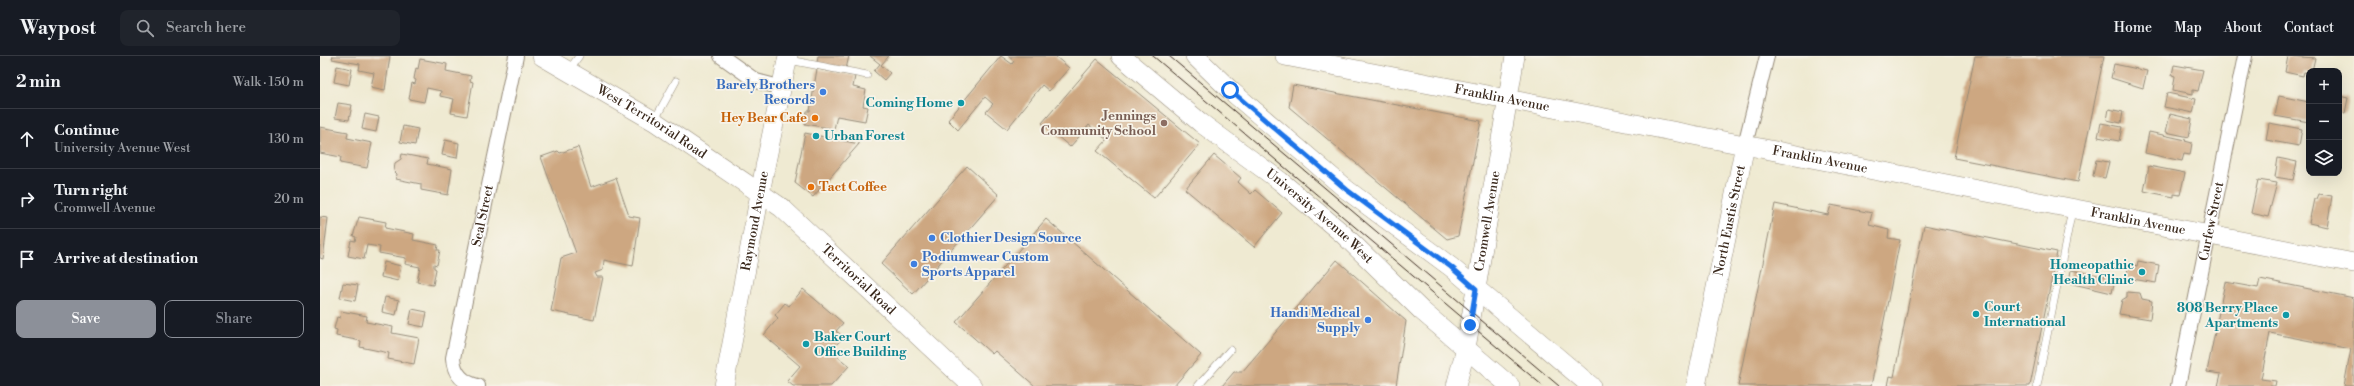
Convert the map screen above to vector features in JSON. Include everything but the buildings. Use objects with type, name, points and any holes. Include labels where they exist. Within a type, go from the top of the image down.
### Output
[{"type":"street","name":"Seal Street","points":[[478,386],[465,382],[458,376],[453,358],[516,56]]},
{"type":"street","name":"West Territorial Road","points":[[542,56],[654,121],[760,192]]},
{"type":"street","points":[[721,56],[756,81],[782,88]]},
{"type":"street","name":"University Avenue West","points":[[1121,56],[1201,123],[1280,181],[1343,234],[1422,311],[1510,386]]},
{"type":"street","points":[[1195,56],[1230,90],[1347,190],[1451,267],[1591,386]]},
{"type":"street","name":"Franklin Avenue","points":[[1285,56],[2354,263]]},
{"type":"street","name":"Cromwell Avenue","points":[[1456,386],[1466,348],[1515,56]]},
{"type":"street","name":"North Eustis Street","points":[[1696,386],[1745,145],[1767,56]]},
{"type":"street","name":"Curfew Street","points":[[2178,386],[2245,56]]},
{"type":"street","name":"Raymond Avenue","points":[[724,386],[760,192],[788,58]]},
{"type":"street","name":"Territorial Road","points":[[760,192],[782,208],[972,386]]},
{"type":"lane","points":[[568,71],[579,56]]},
{"type":"lane","points":[[788,58],[867,75]]},
{"type":"lane","points":[[654,121],[676,81]]},
{"type":"lane","points":[[2037,386],[2072,209]]},
{"type":"lane","points":[[1198,386],[1230,350]]},
{"type":"tram line","points":[[1153,56],[1543,386]]},
{"type":"tram line","points":[[1169,56],[1559,386]]},
{"type":"place","name":"Barely Brothers Records","points":[[823,92]]},
{"type":"place","name":"Coming Home","points":[[961,103]]},
{"type":"place","name":"Hey Bear Cafe","points":[[815,118]]},
{"type":"place","name":"Jennings Community School","points":[[1164,123]]},
{"type":"place","name":"Urban Forest","points":[[816,136]]},
{"type":"place","name":"Tact Coffee","points":[[811,187]]},
{"type":"place","name":"Clothier Design Source","points":[[932,238]]},
{"type":"place","name":"Podiumwear Custom Sports Apparel","points":[[914,264]]},
{"type":"place","name":"Homeopathic Health Clinic","points":[[2142,272]]},
{"type":"place","name":"Court International","points":[[1976,314]]},
{"type":"place","name":"808 Berry Place Apartments","points":[[2286,315]]},
{"type":"place","name":"Handi Medical Supply","points":[[1368,320]]},
{"type":"place","name":"Baker Court Office Building","points":[[806,344]]},
{"type":"route","points":[[1230,90],[1347,190],[1451,267],[1476,289],[1470,325]]}]
